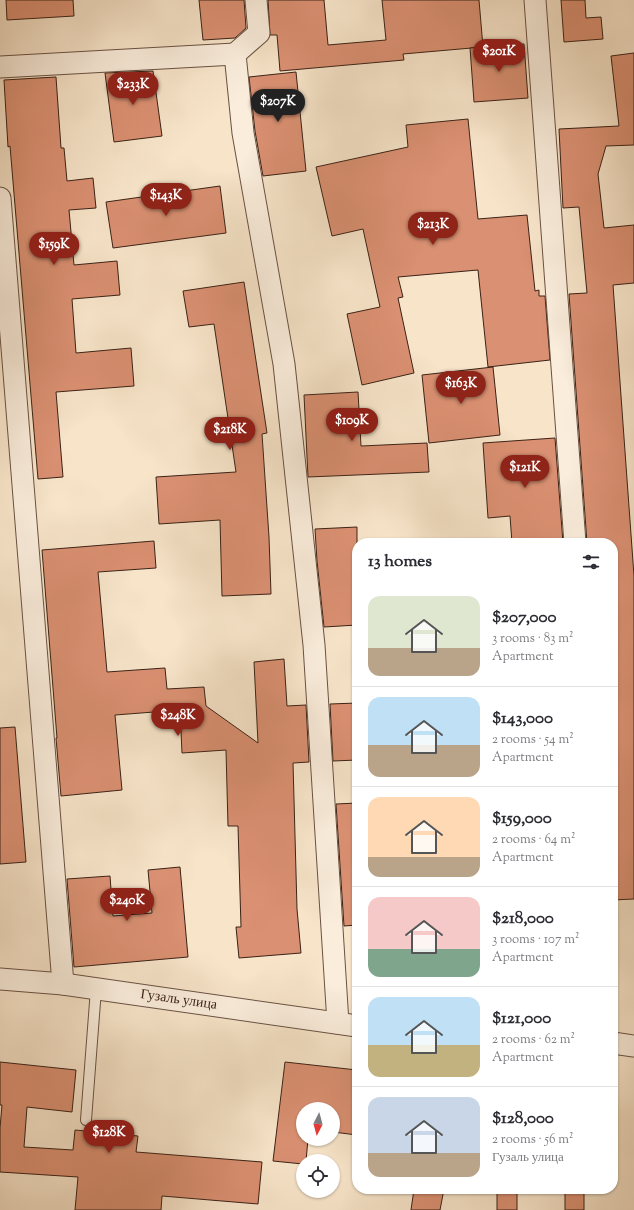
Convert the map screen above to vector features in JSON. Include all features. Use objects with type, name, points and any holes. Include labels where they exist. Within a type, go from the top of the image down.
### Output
[{"type":"street","points":[[0,67],[235,54],[259,33],[256,0]]},
{"type":"street","points":[[535,0],[575,538]]},
{"type":"street","points":[[235,54],[242,133],[284,364],[313,637],[347,1025]]},
{"type":"street","points":[[0,198],[63,984]]},
{"type":"street","name":"Гузаль улица","points":[[0,979],[63,984],[347,1025]]},
{"type":"street","points":[[618,1044],[634,1046]]},
{"type":"lane","points":[[86,1120],[96,989]]},
{"type":"building","points":[[6,0],[73,0],[74,16],[7,20]]},
{"type":"building","points":[[199,0],[244,0],[246,28],[235,38],[203,40]]},
{"type":"building","points":[[268,0],[324,0],[328,45],[386,40],[382,0],[479,0],[483,47],[403,54],[404,60],[280,71],[277,35],[270,35]]},
{"type":"building","points":[[561,0],[585,0],[586,18],[601,17],[603,39],[564,42]]},
{"type":"building","points":[[524,44],[528,98],[474,102],[470,48]]},
{"type":"building","points":[[634,53],[634,145],[606,146],[598,174],[604,228],[634,225],[634,283],[613,285],[634,576],[634,899],[618,900],[618,538],[587,538],[569,294],[587,293],[579,207],[563,208],[559,129],[619,126],[611,56]]},
{"type":"building","points":[[153,71],[162,136],[114,142],[105,73]]},
{"type":"building","points":[[296,72],[306,171],[263,176],[255,131],[249,77]]},
{"type":"building","points":[[56,77],[61,148],[64,148],[67,181],[93,178],[96,208],[69,210],[74,265],[117,261],[120,295],[72,299],[76,353],[131,348],[134,386],[56,392],[63,477],[38,479],[10,146],[8,147],[4,80]]},
{"type":"building","points":[[468,119],[478,219],[527,215],[535,291],[539,290],[539,296],[545,296],[550,360],[488,367],[478,270],[398,277],[403,297],[398,298],[414,373],[362,385],[347,314],[380,307],[363,229],[332,236],[316,167],[408,147],[406,125]]},
{"type":"building","points":[[220,186],[226,233],[113,248],[106,202]]},
{"type":"building","points":[[244,282],[267,433],[262,434],[269,537],[271,594],[222,596],[220,520],[159,524],[156,477],[236,472],[214,324],[189,327],[183,291]]},
{"type":"building","points":[[493,367],[500,435],[429,443],[422,375]]},
{"type":"building","points":[[358,392],[361,446],[427,443],[429,472],[308,477],[304,395]]},
{"type":"building","points":[[555,438],[563,538],[512,538],[510,516],[488,518],[483,443]]},
{"type":"building","points":[[357,527],[357,538],[352,538],[352,625],[324,627],[315,529]]},
{"type":"building","points":[[154,541],[156,568],[98,572],[107,672],[165,668],[167,689],[204,687],[206,706],[258,743],[254,662],[284,659],[287,706],[306,705],[309,762],[293,763],[297,909],[301,953],[239,958],[236,927],[241,927],[238,826],[228,826],[226,750],[182,753],[180,710],[115,715],[122,790],[61,796],[42,550]]},
{"type":"building","points":[[352,703],[352,760],[333,761],[330,704]]},
{"type":"building","points":[[15,727],[26,862],[0,864],[0,728]]},
{"type":"building","points":[[352,803],[352,925],[344,926],[336,804]]},
{"type":"building","points":[[180,867],[188,957],[74,967],[67,879],[110,876],[113,916],[152,913],[148,870]]},
{"type":"building","points":[[0,1062],[76,1070],[72,1112],[27,1107],[24,1147],[73,1150],[75,1130],[138,1136],[136,1152],[262,1162],[258,1204],[162,1196],[161,1210],[75,1210],[78,1177],[0,1172],[0,1128],[2,1105],[0,1105]]},
{"type":"building","points":[[285,1062],[352,1069],[352,1134],[340,1133],[340,1102],[296,1102],[296,1146],[307,1146],[307,1154],[296,1154],[296,1163],[273,1161]]},
{"type":"building","points":[[413,1194],[443,1194],[440,1210],[411,1210]]},
{"type":"building","points":[[497,1194],[517,1194],[517,1210],[497,1210]]},
{"type":"building","points":[[565,1194],[584,1194],[584,1210],[565,1210]]}]
